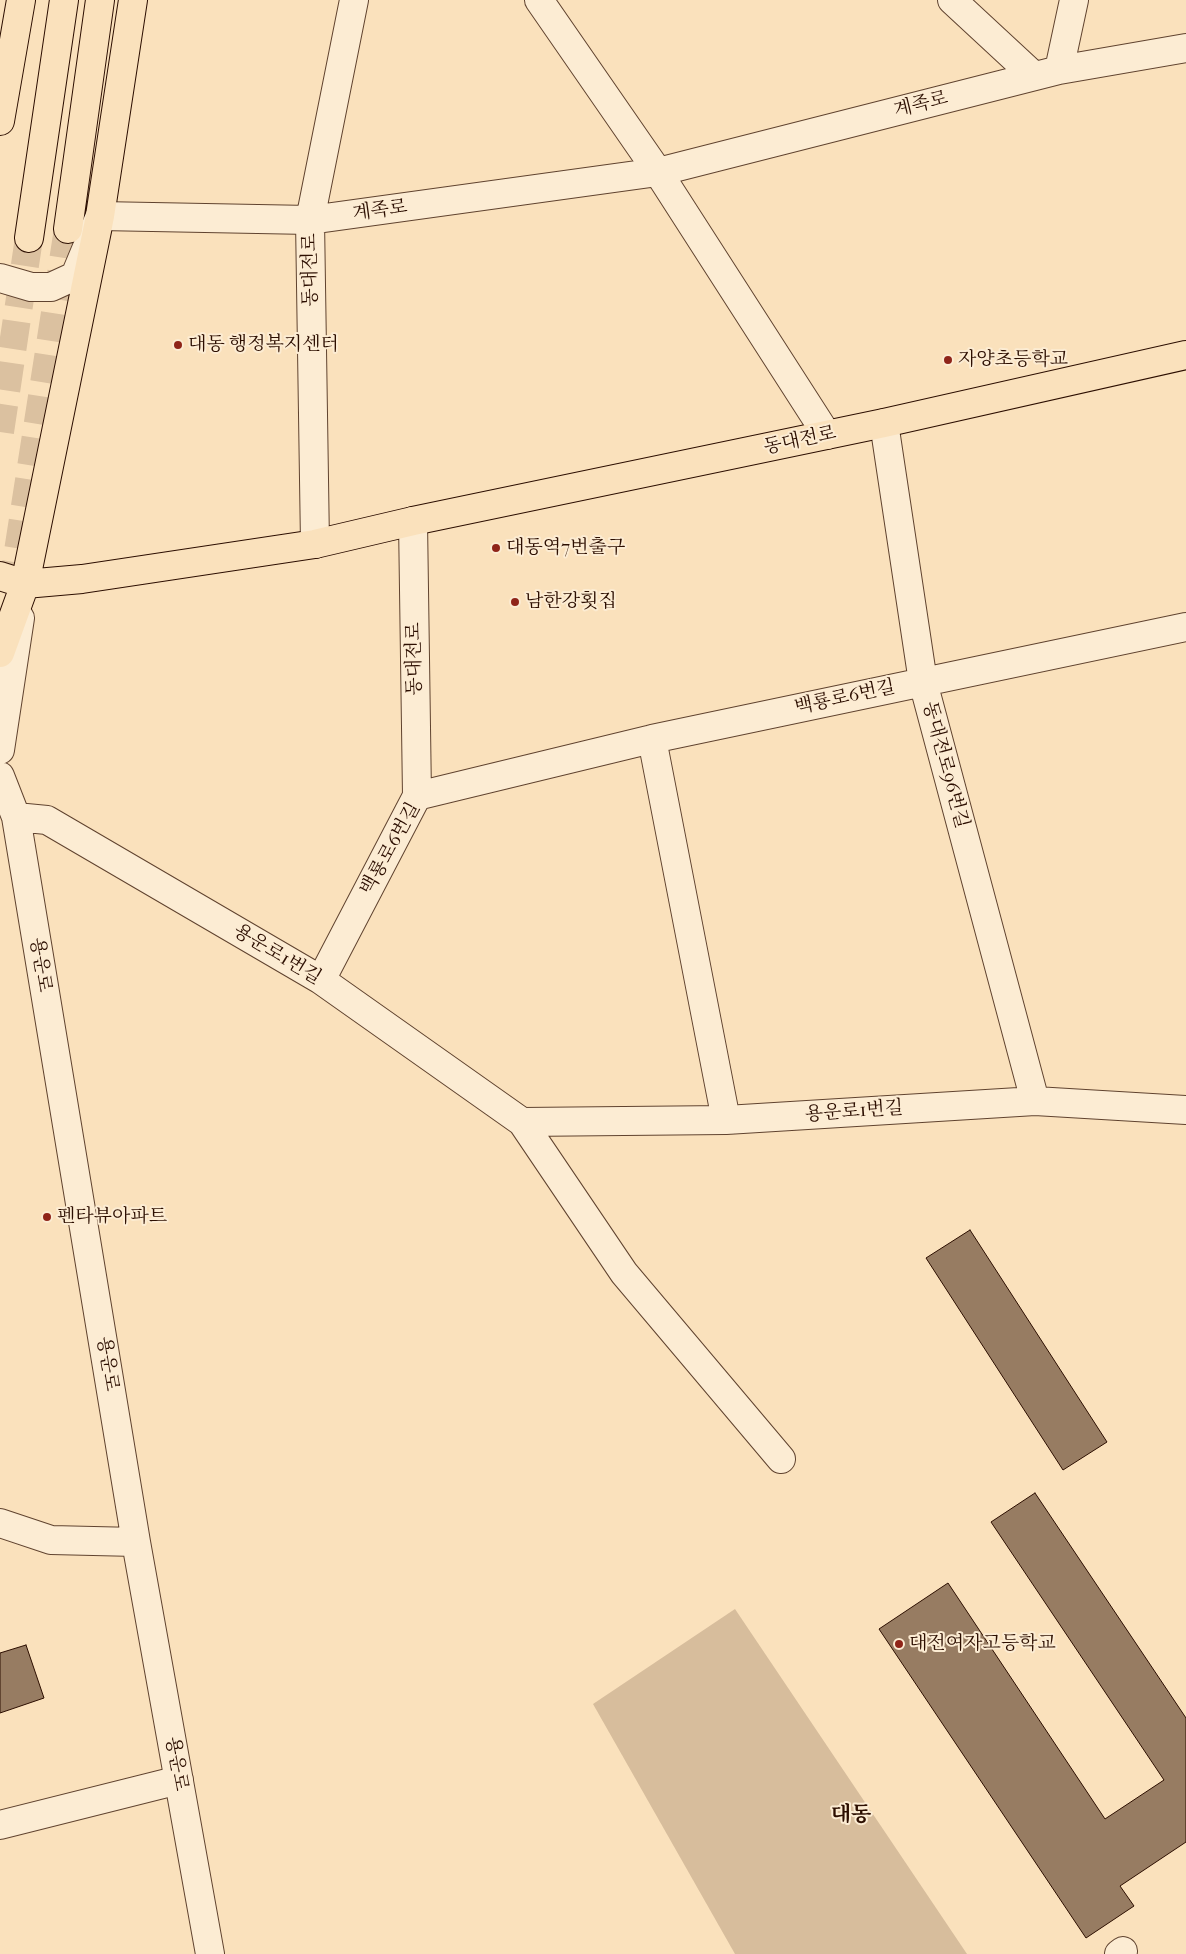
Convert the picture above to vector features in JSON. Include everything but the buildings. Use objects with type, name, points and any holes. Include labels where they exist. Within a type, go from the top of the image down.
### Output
[{"type":"main road","points":[[0,121],[21,0]]},
{"type":"main road","points":[[29,238],[64,0]]},
{"type":"main road","points":[[68,229],[100,0]]},
{"type":"main road","points":[[0,653],[12,580],[100,216],[133,0]]},
{"type":"main road","name":"동대전로","points":[[12,580],[82,579],[315,544],[413,521],[884,423],[1186,355]]},
{"type":"street","name":"동대전로","points":[[315,544],[310,220],[354,0]]},
{"type":"street","points":[[539,0],[658,172],[827,435]]},
{"type":"street","points":[[952,0],[1046,73],[1074,0]]},
{"type":"street","name":"계족로","points":[[100,216],[310,220],[658,172],[1046,73],[1186,48]]},
{"type":"street","points":[[0,278],[31,287],[51,287],[75,276],[100,216]]},
{"type":"street","name":"동대전로96번길","points":[[884,423],[923,682],[1035,1101]]},
{"type":"street","name":"동대전로","points":[[413,521],[417,796]]},
{"type":"street","points":[[0,750],[12,580]]},
{"type":"street","name":"백룡로6번길","points":[[321,980],[417,796],[652,739],[1186,627]]},
{"type":"street","points":[[652,739],[726,1120]]},
{"type":"street","name":"용운로","points":[[0,776],[16,817],[136,1542],[210,1954]]},
{"type":"street","name":"용운로1번길","points":[[16,817],[47,820],[321,980],[522,1122],[624,1273],[781,1459]]},
{"type":"street","name":"용운로1번길","points":[[522,1122],[726,1120],[1035,1101],[1186,1110]]},
{"type":"street","points":[[0,1523],[51,1540],[136,1542]]},
{"type":"street","points":[[0,1825],[179,1780]]},
{"type":"shaded area","points":[[735,1609],[967,1954],[735,1954],[593,1704]]},
{"type":"tunnel","points":[[12,590],[68,229]]},
{"type":"tunnel","points":[[0,432],[29,238]]},
{"type":"place","name":"대동 행정복지센터","points":[[178,345]]},
{"type":"place","name":"자양초등학교","points":[[948,360]]},
{"type":"place","name":"대동역7번출구","points":[[496,548]]},
{"type":"place","name":"남한강횟집","points":[[515,602]]},
{"type":"place","name":"펜타뷰아파트","points":[[47,1217]]},
{"type":"place","name":"대전여자고등학교","points":[[899,1644]]},
{"type":"district","name":"대동","points":[[851,1816]]}]
